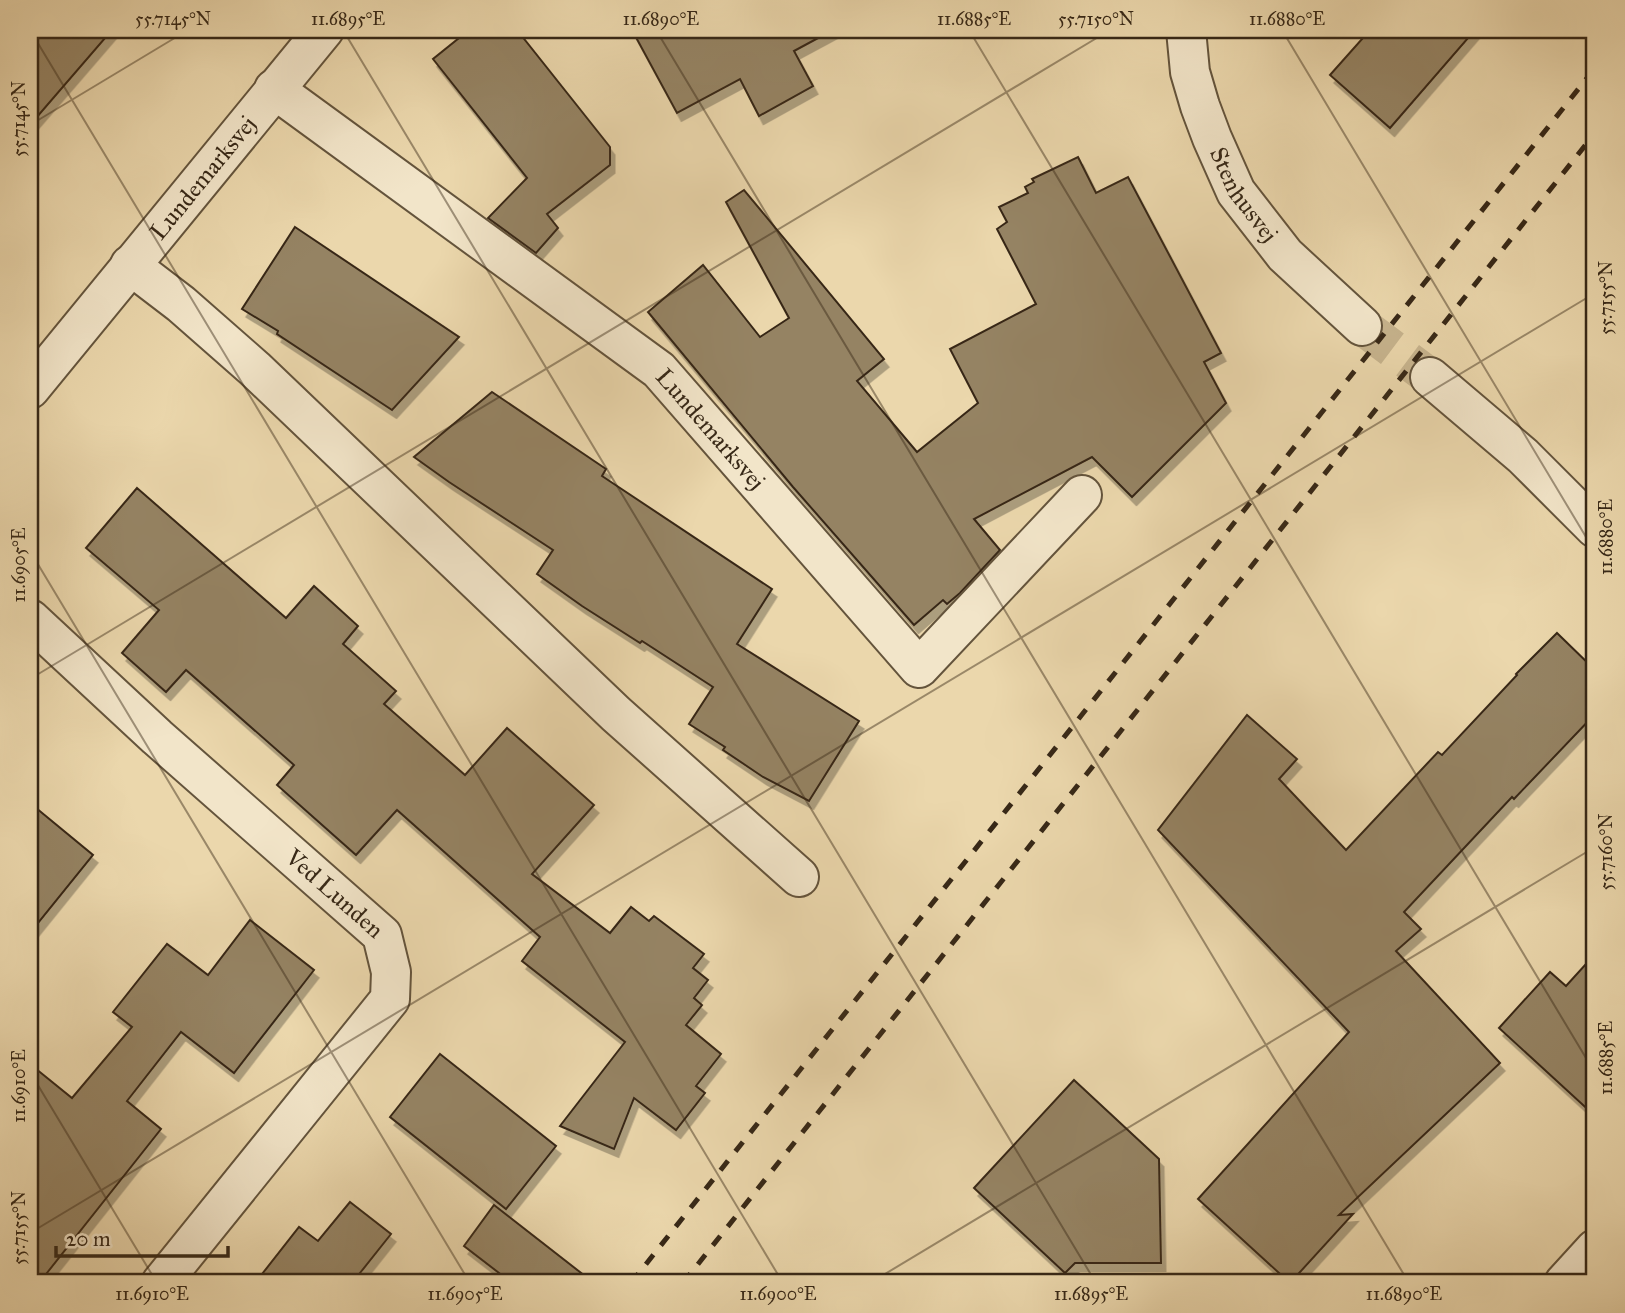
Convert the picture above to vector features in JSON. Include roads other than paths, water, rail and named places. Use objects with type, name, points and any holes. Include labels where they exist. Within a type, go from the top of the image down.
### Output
[{"type":"street","name":"Lundemarksvej","points":[[30,388],[324,30]]},
{"type":"street","name":"Stenhusvej","points":[[1186,30],[1190,72],[1200,106],[1236,192],[1285,255],[1362,326]]},
{"type":"street","name":"Lundemarksvej","points":[[274,89],[659,370],[919,668],[1082,495]]},
{"type":"street","points":[[130,265],[181,304],[255,369],[615,714],[799,877]]},
{"type":"street","points":[[1430,377],[1523,456],[1595,528]]},
{"type":"street","name":"Ved Lunden","points":[[30,619],[167,746],[382,935],[391,972],[390,999],[162,1283]]},
{"type":"street","points":[[1564,1283],[1595,1249]]},
{"type":"tunnel","points":[[1362,326],[1430,377]]},
{"type":"railway","points":[[631,1283],[1595,68]]},
{"type":"railway","points":[[683,1283],[1595,133]]}]
